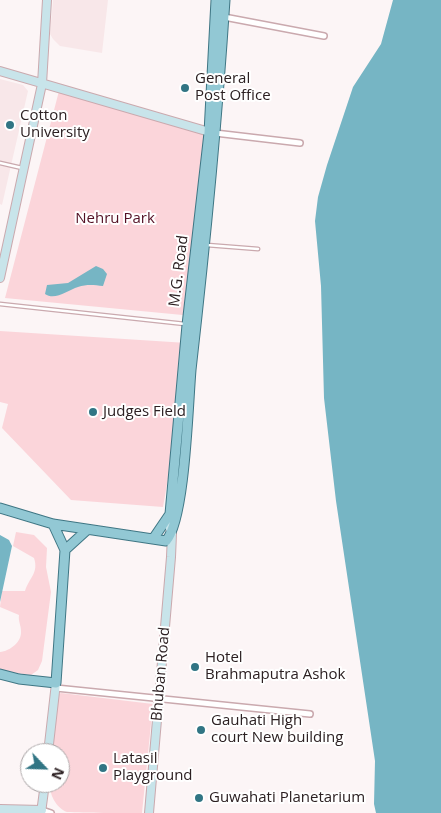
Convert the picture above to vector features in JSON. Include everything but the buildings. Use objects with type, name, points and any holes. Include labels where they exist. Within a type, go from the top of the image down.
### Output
[{"type":"main road","name":"M.G. Road","points":[[153,539],[157,530],[167,521],[170,514],[187,325],[212,133],[216,0]]},
{"type":"main road","points":[[0,508],[53,524],[87,530],[166,541],[172,534],[180,489],[205,245],[212,133],[226,0]]},
{"type":"main road","points":[[0,674],[56,685],[65,550],[53,524]]},
{"type":"main road","points":[[65,550],[87,530]]},
{"type":"street","points":[[0,278],[42,84],[48,0]]},
{"type":"street","points":[[224,17],[324,36]]},
{"type":"street","points":[[0,71],[212,133],[300,143]]},
{"type":"street","points":[[167,521],[172,534]]},
{"type":"street","name":"Bhuban Road","points":[[149,813],[172,534]]},
{"type":"street","points":[[49,743],[56,685],[310,714]]},
{"type":"street","points":[[41,812],[44,793]]},
{"type":"street","points":[[0,809],[51,813]]},
{"type":"lane","points":[[0,163],[24,168]]},
{"type":"lane","points":[[205,245],[258,249]]},
{"type":"lane","points":[[0,304],[187,325]]},
{"type":"shaded area","points":[[53,0],[108,0],[102,53],[60,46],[53,39],[50,34]]},
{"type":"shaded area","name":"Cotton University","points":[[0,79],[23,85],[28,91],[2,205],[0,204]]},
{"type":"green space","name":"Nehru Park","points":[[59,91],[209,133],[193,316],[5,298]]},
{"type":"green space","name":"Judges Field","points":[[0,331],[187,343],[178,421],[163,507],[71,500],[2,428],[8,404],[0,402]]},
{"type":"green space","points":[[16,532],[34,535],[47,548],[46,567],[51,592],[42,661],[38,670],[31,675],[0,671],[0,652],[8,650],[15,645],[21,635],[19,615],[0,607],[2,591],[25,591],[35,568],[34,558],[13,546]]},
{"type":"green space","name":"Latasil Playground","points":[[61,693],[153,704],[142,813],[67,812],[57,804],[51,793],[70,793],[70,743],[53,743],[57,695]]},
{"type":"water","points":[[393,0],[441,0],[441,813],[376,813],[374,804],[375,761],[336,501],[324,398],[321,286],[315,221],[318,197],[353,87],[381,44]]},
{"type":"water","points":[[96,266],[103,269],[107,274],[103,286],[81,286],[53,296],[45,294],[47,285],[68,283]]},
{"type":"water","points":[[0,535],[9,540],[12,546],[0,602]]},
{"type":"place","name":"General Post Office","points":[[185,88]]},
{"type":"place","name":"Cotton University","points":[[10,125]]},
{"type":"place","name":"Judges Field","points":[[93,412]]},
{"type":"place","name":"Hotel Brahmaputra Ashok","points":[[195,667]]},
{"type":"place","name":"Gauhati High court New building","points":[[201,730]]},
{"type":"place","name":"Latasil Playground","points":[[103,768]]},
{"type":"place","name":"Guwahati Planetarium","points":[[199,798]]}]
